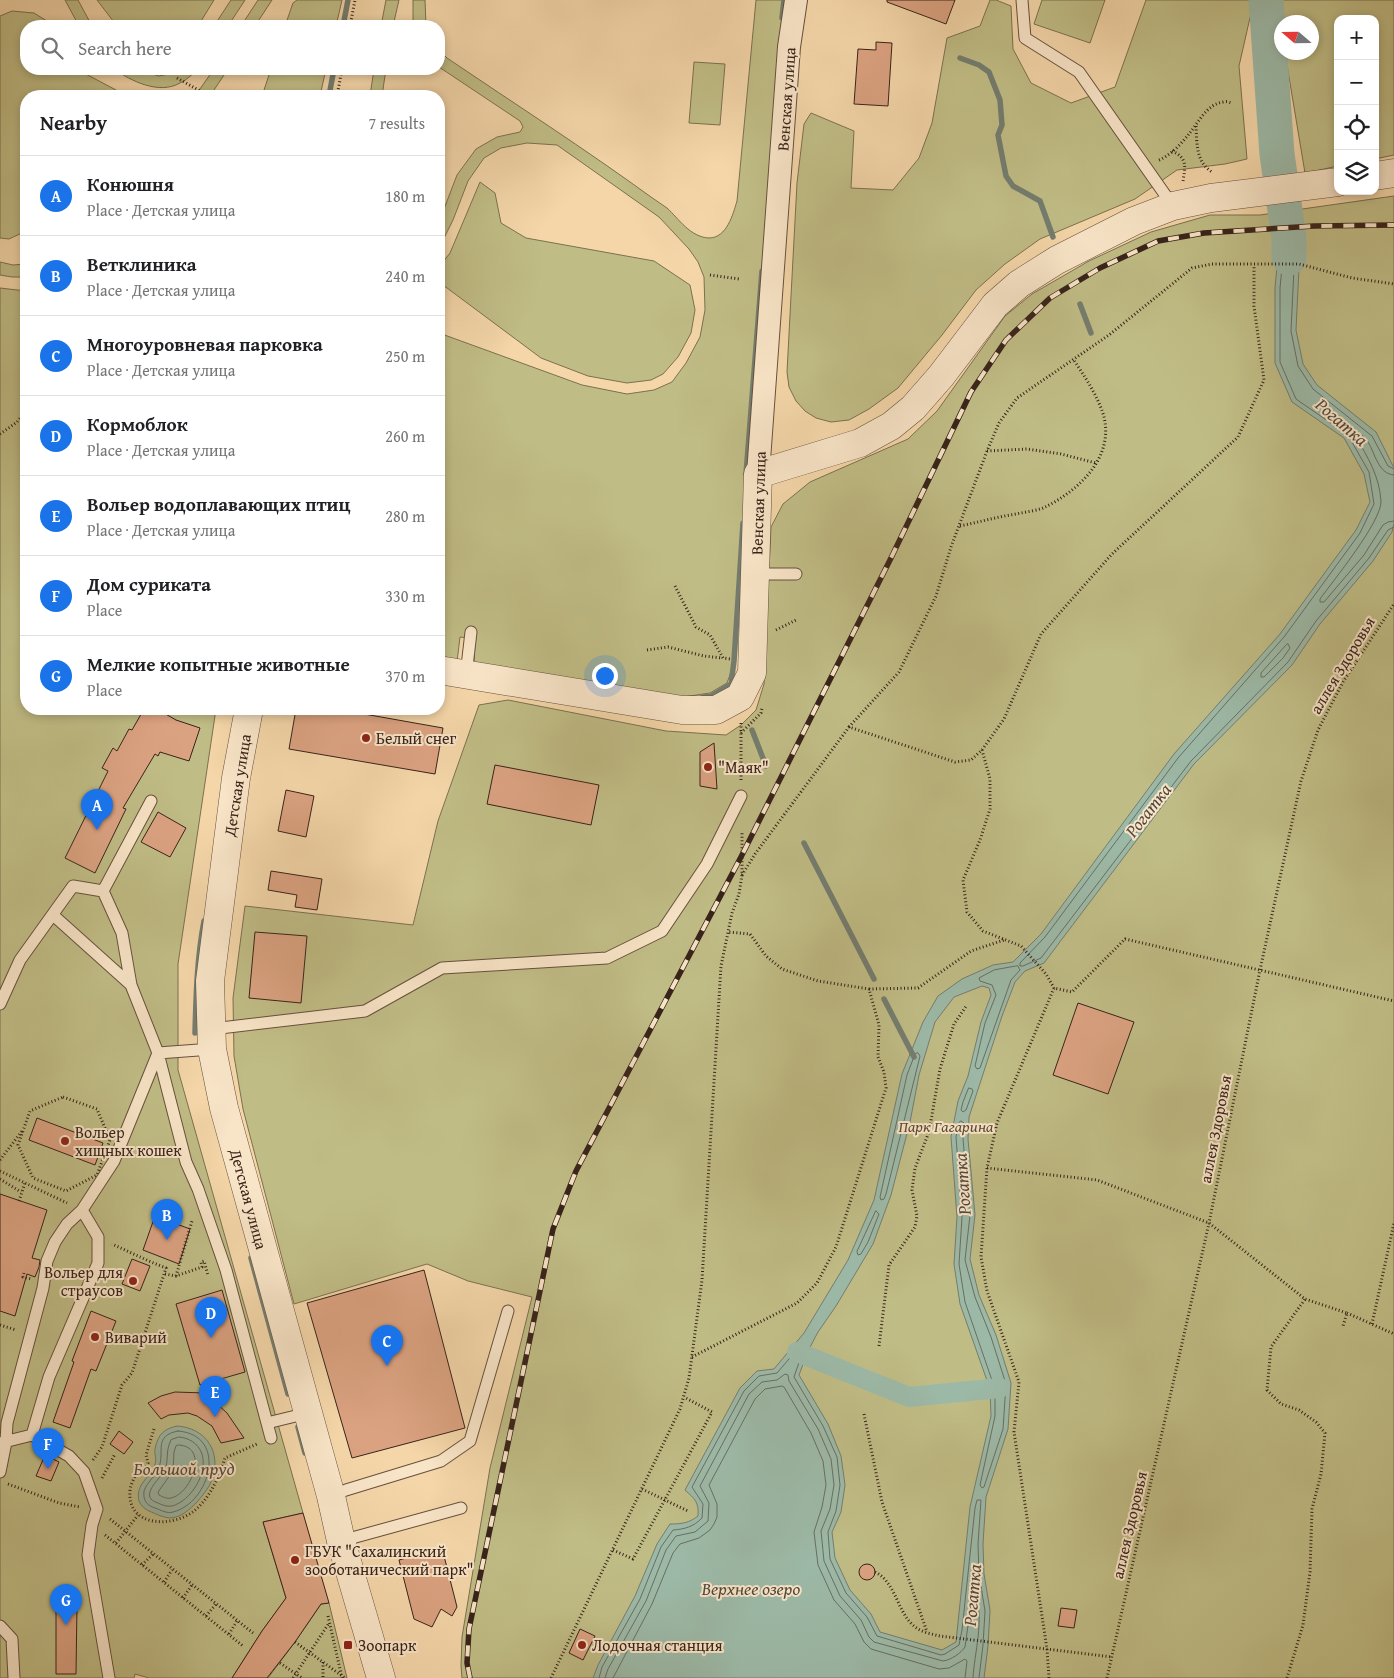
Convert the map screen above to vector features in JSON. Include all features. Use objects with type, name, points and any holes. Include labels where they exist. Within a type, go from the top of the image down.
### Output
[{"type":"street","name":"Венская улица","points":[[740,697],[752,673],[758,474],[789,47],[796,0]]},
{"type":"street","points":[[1379,175],[1394,173]]},
{"type":"street","points":[[758,474],[860,443],[890,426],[913,408],[941,376],[995,305],[1019,284],[1056,260],[1134,221],[1177,196],[1211,198],[1334,183]]},
{"type":"street","points":[[445,671],[682,710],[716,710],[740,697]]},
{"type":"street","name":"Детская улица","points":[[248,715],[236,778],[210,982],[212,1039],[224,1108],[331,1496],[341,1541],[381,1678]]},
{"type":"lane","points":[[1022,0],[1025,38],[1079,72],[1144,166],[1177,196]]},
{"type":"lane","points":[[755,574],[796,574]]},
{"type":"lane","points":[[466,675],[471,632]]},
{"type":"lane","points":[[158,1053],[212,1039],[365,1011],[442,968],[607,958],[662,930],[707,864],[741,796]]},
{"type":"lane","points":[[103,891],[151,801]]},
{"type":"lane","points":[[0,1004],[20,960],[73,886],[103,891]]},
{"type":"lane","points":[[103,891],[122,933],[131,985],[158,1053],[186,1162],[198,1189],[226,1270],[271,1438]]},
{"type":"lane","points":[[53,915],[131,985]]},
{"type":"lane","points":[[0,1472],[7,1423],[43,1288],[47,1261],[55,1242],[63,1230],[82,1210],[114,1161],[158,1053]]},
{"type":"lane","points":[[32,1435],[49,1377],[98,1263],[98,1237],[82,1210]]},
{"type":"lane","points":[[331,1496],[441,1461],[470,1441],[508,1311]]},
{"type":"lane","points":[[267,1423],[308,1413]]},
{"type":"lane","points":[[3,1443],[32,1435],[69,1456],[84,1472],[97,1509],[92,1525],[88,1555],[109,1678]]},
{"type":"lane","points":[[341,1541],[461,1508]]},
{"type":"lane","points":[[0,1626],[12,1639],[14,1678]]},
{"type":"path","points":[[351,20],[355,0]]},
{"type":"path","points":[[338,90],[341,75]]},
{"type":"path","points":[[177,78],[198,90]]},
{"type":"path","points":[[1144,166],[1162,160],[1186,137],[1200,118],[1211,108],[1223,102],[1231,102]]},
{"type":"path","points":[[1196,124],[1198,154],[1204,168],[1212,172]]},
{"type":"path","points":[[1172,151],[1181,156],[1184,163],[1177,196]]},
{"type":"path","points":[[742,875],[755,854],[849,727],[898,672],[936,596],[959,526],[999,423],[1016,398],[1109,335],[1192,268],[1212,264],[1299,264],[1352,278],[1394,284]]},
{"type":"path","points":[[849,727],[955,762],[970,760],[982,750],[1004,719],[1041,634],[1112,554],[1238,437],[1264,380],[1254,306],[1254,264]]},
{"type":"path","points":[[710,275],[739,279]]},
{"type":"path","points":[[959,526],[1041,508],[1072,492],[1093,469],[1104,446],[1106,430],[1104,415],[1073,359]]},
{"type":"path","points":[[0,434],[20,418]]},
{"type":"path","points":[[987,451],[1026,449],[1061,454],[1096,463]]},
{"type":"path","points":[[675,586],[696,626],[710,635],[722,658]]},
{"type":"path","name":"аллея Здоровья","points":[[1107,1678],[1209,1223],[1260,970],[1301,781],[1318,730],[1343,682],[1394,604]]},
{"type":"path","points":[[647,650],[668,647],[704,656],[731,659],[740,697]]},
{"type":"path","points":[[551,1678],[680,1408],[689,1378],[702,1280],[721,966],[742,875],[741,734]]},
{"type":"path","points":[[982,750],[990,779],[990,809],[980,840],[962,880],[967,912],[983,931],[1021,946],[1046,974],[1054,988],[1072,992],[1125,939],[1394,1001]]},
{"type":"path","points":[[728,932],[750,934],[766,956],[782,969],[818,981],[869,989],[918,988],[971,951],[1005,940]]},
{"type":"path","points":[[1049,1678],[1047,1649],[1014,1432],[1019,1382],[987,1291],[981,1257],[988,1168],[997,1122],[1054,988]]},
{"type":"path","points":[[691,1358],[797,1303],[817,1282],[836,1247],[886,1088],[884,1072],[878,1057],[879,1025],[869,989]]},
{"type":"path","points":[[878,1346],[889,1265],[915,1227],[917,1216],[912,1190],[915,1168],[929,1132],[940,1069],[954,1024],[967,1005]]},
{"type":"path","points":[[0,1160],[24,1128],[30,1111],[63,1097],[97,1109],[110,1140],[97,1175],[66,1191],[33,1178],[18,1145],[24,1128]]},
{"type":"path","points":[[988,1168],[1097,1180],[1209,1223],[1305,1299],[1347,1313],[1394,1334]]},
{"type":"path","points":[[0,1171],[82,1210]]},
{"type":"path","points":[[0,1179],[22,1192]]},
{"type":"path","points":[[19,1201],[24,1183]]},
{"type":"path","points":[[1372,1324],[1394,1223]]},
{"type":"path","points":[[176,1276],[192,1225]]},
{"type":"path","points":[[84,1472],[102,1447],[122,1385],[132,1373],[166,1268],[98,1237]]},
{"type":"path","points":[[165,1274],[176,1276],[202,1267],[200,1262],[204,1261],[208,1275]]},
{"type":"path","points":[[1287,1678],[1303,1625],[1310,1572],[1312,1509],[1321,1474],[1324,1433],[1316,1422],[1299,1410],[1281,1404],[1267,1390],[1271,1347],[1305,1299]]},
{"type":"path","points":[[1343,1326],[1347,1313]]},
{"type":"path","points":[[613,1550],[633,1559],[712,1412],[684,1397]]},
{"type":"path","points":[[864,1414],[882,1502],[927,1633]]},
{"type":"path","points":[[154,1429],[146,1455],[148,1463],[143,1473],[135,1476],[130,1490],[132,1506],[138,1516],[148,1520],[161,1521],[176,1520],[193,1511],[208,1495],[219,1475],[225,1458],[271,1438]]},
{"type":"path","points":[[0,1481],[59,1503],[97,1509],[253,1633]]},
{"type":"path","points":[[642,1488],[688,1511]]},
{"type":"path","points":[[116,1543],[138,1516]]},
{"type":"path","points":[[92,1525],[243,1646]]},
{"type":"path","points":[[142,1565],[153,1554]]},
{"type":"path","points":[[164,1582],[172,1570]]},
{"type":"path","points":[[875,1572],[884,1576],[908,1619],[915,1627],[927,1633],[1112,1657]]},
{"type":"path","points":[[183,1598],[192,1586]]},
{"type":"path","points":[[206,1616],[216,1604]]},
{"type":"path","points":[[328,1616],[342,1678]]},
{"type":"path","points":[[229,1634],[237,1621]]},
{"type":"path","points":[[293,1678],[329,1622]]},
{"type":"path","points":[[296,1642],[323,1661],[342,1678]]},
{"type":"path","points":[[323,1661],[323,1678]]},
{"type":"path","points":[[280,1663],[302,1678]]},
{"type":"green space","points":[[65,0],[78,0],[89,20],[76,20]]},
{"type":"green space","points":[[97,0],[214,0],[202,20],[112,20]]},
{"type":"green space","points":[[231,0],[245,0],[232,20],[218,20]]},
{"type":"green space","points":[[258,0],[272,0],[259,20],[245,20]]},
{"type":"green space","points":[[297,0],[342,0],[337,20],[287,20],[293,3]]},
{"type":"green space","points":[[386,0],[399,0],[394,20],[382,20]]},
{"type":"green space","points":[[413,0],[425,0],[426,20],[413,20]]},
{"type":"green space","points":[[756,0],[783,0],[785,2],[750,411],[735,661],[727,683],[710,693],[683,697],[474,665],[475,639],[460,637],[457,662],[445,660],[445,335],[582,385],[627,394],[654,390],[672,382],[686,363],[700,337],[705,310],[704,277],[698,262],[689,249],[659,217],[557,145],[527,143],[501,148],[484,158],[468,181],[445,236],[445,206],[457,175],[476,149],[497,137],[520,132],[523,127],[520,121],[445,71],[445,56],[665,207],[685,227],[702,237],[715,237],[725,230],[737,201]]},
{"type":"green space","points":[[990,0],[996,0],[1011,6],[1013,49],[1031,83],[1071,103],[1115,87],[1146,0],[1254,0],[1239,66],[1247,159],[1225,164],[1177,170],[1135,199],[1040,239],[1005,264],[976,290],[898,388],[869,409],[849,420],[831,422],[816,418],[805,411],[796,401],[789,387],[787,372],[797,183],[804,124],[811,113],[854,131],[851,188],[893,190],[919,158],[932,123],[947,38],[980,26]]},
{"type":"green space","points":[[1042,0],[1105,0],[1090,43],[1034,24]]},
{"type":"green space","points":[[1276,0],[1394,0],[1394,155],[1379,158],[1379,15],[1334,15],[1334,167],[1305,173],[1286,60],[1319,60],[1319,15],[1278,15]]},
{"type":"green space","points":[[12,11],[34,13],[45,20],[20,20],[20,75],[88,75],[116,90],[20,90],[20,234],[9,239],[0,238],[0,16]]},
{"type":"green space","points":[[694,62],[725,64],[720,125],[689,123]]},
{"type":"green space","points":[[124,75],[192,75],[183,82],[163,88],[146,85]]},
{"type":"green space","points":[[210,75],[224,75],[214,90],[199,90]]},
{"type":"green space","points":[[269,75],[325,75],[321,90],[264,90]]},
{"type":"green space","points":[[373,75],[385,75],[383,90],[371,90]]},
{"type":"green space","points":[[480,182],[495,193],[501,223],[526,238],[654,261],[690,285],[695,310],[691,333],[678,357],[663,374],[651,380],[627,383],[588,376],[541,358],[445,286],[445,259],[450,253]]},
{"type":"green space","name":"Парк Гагарина","points":[[1394,196],[1394,1678],[462,1678],[462,1637],[490,1468],[532,1297],[468,1281],[427,1264],[294,1304],[243,1109],[234,1056],[233,998],[245,906],[413,925],[438,821],[479,705],[508,700],[666,731],[726,735],[741,725],[756,710],[764,684],[771,527],[783,504],[810,482],[908,439],[937,411],[1005,316],[1032,294],[1089,261],[1151,232],[1210,215],[1260,215]]},
{"type":"green space","points":[[0,262],[20,264],[20,277],[0,275]]},
{"type":"green space","points":[[0,288],[20,290],[20,715],[215,715],[178,964],[178,1070],[303,1513],[263,1522],[286,1598],[232,1678],[149,1678],[135,1674],[134,1678],[0,1678]]},
{"type":"green space","points":[[329,1603],[347,1678],[268,1678],[321,1604]]},
{"type":"water","name":"Верхнее озеро","points":[[1294,210],[1300,247],[1296,330],[1303,364],[1317,385],[1376,432],[1394,468],[1394,523],[1392,532],[1373,561],[1320,624],[1292,665],[1194,764],[1044,963],[1025,971],[1015,982],[1002,1016],[969,1117],[968,1139],[975,1215],[970,1259],[979,1295],[996,1335],[1011,1383],[1008,1429],[986,1497],[983,1544],[984,1574],[990,1610],[984,1678],[593,1678],[635,1596],[657,1544],[670,1524],[685,1523],[698,1516],[696,1501],[685,1490],[740,1388],[757,1371],[774,1369],[804,1333],[848,1260],[874,1200],[902,1074],[923,1022],[938,996],[962,979],[993,965],[1013,962],[1041,934],[1174,754],[1280,634],[1356,530],[1370,502],[1364,474],[1344,438],[1292,402],[1275,363],[1275,288],[1279,245],[1275,213]],"holes":[[[982,986],[989,988],[991,995],[981,1022],[968,1076],[958,1101],[951,1137],[957,1217],[954,1264],[960,1304],[990,1389],[991,1416],[970,1507],[956,1642],[942,1650],[880,1632],[871,1614],[850,1590],[835,1558],[832,1532],[841,1512],[845,1485],[841,1456],[828,1424],[799,1375],[818,1332],[873,1244],[891,1195],[910,1122],[919,1075],[935,1022],[954,997]]]},
{"type":"water","name":"Большой пруд","points":[[177,1426],[196,1431],[209,1443],[215,1460],[215,1470],[209,1486],[197,1502],[182,1514],[168,1518],[157,1515],[145,1508],[139,1501],[138,1495],[141,1485],[155,1464],[155,1449],[160,1436],[168,1429]]},
{"type":"building","points":[[887,0],[955,0],[946,24],[887,2]]},
{"type":"building","points":[[876,42],[892,43],[888,106],[854,104],[858,49],[876,50]]},
{"type":"building","points":[[141,715],[167,715],[200,728],[189,761],[160,752],[158,756],[155,754],[123,808],[126,809],[95,873],[65,858],[108,771],[102,768],[113,748],[117,751],[129,729],[132,730]]},
{"type":"building","name":"Белый снег","points":[[295,715],[370,715],[443,728],[435,774],[289,749]]},
{"type":"building","name":"\"Маяк\"","points":[[714,743],[717,789],[700,786],[700,752]]},
{"type":"building","points":[[495,765],[599,785],[591,825],[487,804]]},
{"type":"building","points":[[286,790],[314,796],[306,837],[278,831]]},
{"type":"building","points":[[158,812],[186,828],[170,857],[141,842]]},
{"type":"building","points":[[271,871],[322,879],[317,910],[295,907],[297,895],[268,890]]},
{"type":"building","points":[[255,932],[307,936],[301,1003],[249,998]]},
{"type":"building","points":[[1078,1003],[1134,1022],[1108,1094],[1053,1075]]},
{"type":"building","name":"Вольер хищных кошек","points":[[37,1118],[103,1143],[95,1165],[29,1140]]},
{"type":"building","points":[[0,1194],[47,1210],[32,1258],[40,1260],[39,1267],[35,1277],[27,1274],[15,1316],[0,1311]]},
{"type":"building","points":[[155,1216],[190,1229],[179,1264],[143,1250]]},
{"type":"building","name":"Вольер для страусов","points":[[132,1259],[150,1266],[140,1291],[122,1284]]},
{"type":"building","points":[[424,1270],[465,1428],[352,1458],[307,1303]]},
{"type":"building","points":[[222,1290],[245,1372],[200,1385],[176,1304]]},
{"type":"building","points":[[91,1311],[116,1321],[96,1371],[91,1369],[70,1428],[53,1422],[74,1362],[72,1361]]},
{"type":"building","points":[[175,1392],[205,1393],[227,1413],[244,1438],[221,1443],[212,1426],[197,1416],[188,1413],[169,1415],[161,1419],[148,1403],[161,1396]]},
{"type":"building","points":[[119,1431],[133,1442],[124,1454],[110,1444]]},
{"type":"building","points":[[45,1455],[59,1462],[51,1481],[36,1476]]},
{"type":"building","name":"ГБУК \"Сахалинский зооботанический парк\"","points":[[303,1513],[329,1603],[321,1604],[267,1678],[232,1678],[286,1598],[263,1522]]},
{"type":"building","points":[[442,1548],[457,1607],[452,1616],[441,1609],[432,1627],[414,1619],[399,1560]]},
{"type":"building","points":[[867,1564],[873,1566],[875,1572],[873,1578],[867,1580],[861,1578],[859,1572],[861,1566]]},
{"type":"building","points":[[56,1605],[77,1605],[76,1674],[56,1674]]},
{"type":"building","points":[[1061,1608],[1077,1610],[1074,1628],[1058,1626]]},
{"type":"building","name":"Лодочная станция","points":[[580,1629],[595,1636],[583,1660],[569,1653]]},
{"type":"waterway","points":[[344,20],[348,0]]},
{"type":"waterway","points":[[782,18],[784,0]]},
{"type":"waterway","name":"Рогатка","points":[[1266,0],[1277,154],[1289,238],[1289,258]]},
{"type":"waterway","points":[[960,58],[979,65],[989,72],[1000,100],[1002,125],[998,135],[1006,176],[1013,186],[1040,201],[1053,237]]},
{"type":"waterway","points":[[330,90],[333,75]]},
{"type":"waterway","points":[[746,474],[762,271]]},
{"type":"waterway","points":[[1080,304],[1091,333]]},
{"type":"waterway","points":[[703,697],[711,696],[731,684],[743,523]]},
{"type":"waterway","points":[[752,730],[766,766]]},
{"type":"waterway","points":[[804,843],[874,979]]},
{"type":"waterway","points":[[195,1033],[198,963],[204,921]]},
{"type":"waterway","points":[[884,999],[914,1057]]},
{"type":"waterway","points":[[251,1258],[288,1394]]},
{"type":"waterway","points":[[797,1352],[909,1397],[1000,1388]]},
{"type":"waterway","points":[[298,1427],[305,1453]]},
{"type":"railway","points":[[470,1678],[467,1663],[469,1629],[553,1229],[576,1171],[742,855],[891,558],[971,392],[1006,340],[1050,298],[1100,268],[1158,241],[1204,233],[1314,226],[1394,225]]},
{"type":"place","name":"Белый снег","points":[[366,738]]},
{"type":"place","name":"\"Маяк\"","points":[[708,767]]},
{"type":"place","name":"Конюшня","points":[[97,830]]},
{"type":"place","name":"Вольер хищных кошек","points":[[65,1141]]},
{"type":"place","name":"Ветклиника","points":[[167,1240]]},
{"type":"place","name":"Вольер для страусов","points":[[133,1281]]},
{"type":"place","name":"Виварий","points":[[95,1337]]},
{"type":"place","name":"Кормоблок","points":[[211,1338]]},
{"type":"place","name":"Многоуровневая парковка","points":[[387,1366]]},
{"type":"place","name":"Вольер водоплавающих птиц","points":[[215,1417]]},
{"type":"place","name":"Дом суриката","points":[[48,1469]]},
{"type":"place","name":"ГБУК \"Сахалинский зооботанический парк\"","points":[[295,1560]]},
{"type":"place","name":"Мелкие копытные животные","points":[[66,1625]]},
{"type":"place","name":"Зоопарк","points":[[348,1645]]},
{"type":"place","name":"Лодочная станция","points":[[582,1645]]}]
